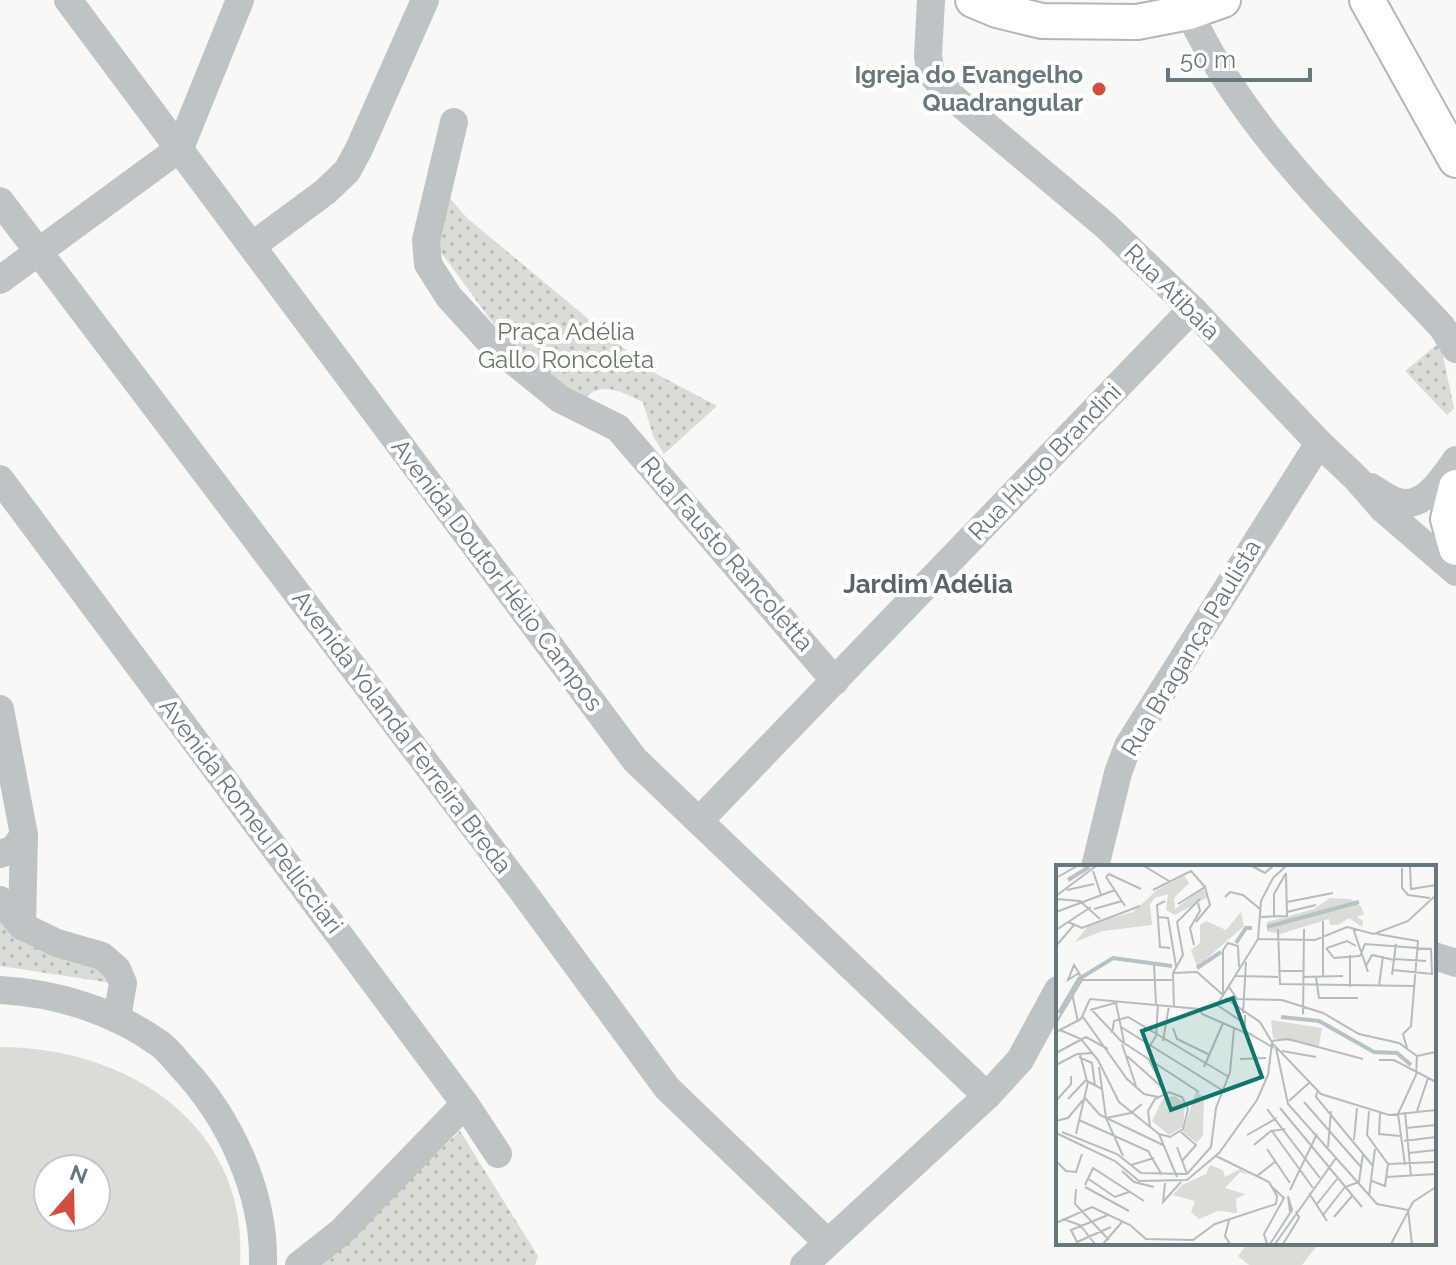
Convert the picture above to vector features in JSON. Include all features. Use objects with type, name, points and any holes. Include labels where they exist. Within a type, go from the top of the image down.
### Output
[{"type":"main road","points":[[973,0],[997,10],[1042,21],[1137,22],[1189,12],[1223,0]]},
{"type":"main road","points":[[1367,0],[1456,160]]},
{"type":"main road","points":[[1456,487],[1448,519],[1456,548]]},
{"type":"street","name":"Avenida Doutor Hélio Campos","points":[[68,0],[635,760],[987,1096]]},
{"type":"street","points":[[0,280],[180,148],[240,0]]},
{"type":"street","points":[[252,246],[325,192],[347,171],[425,0]]},
{"type":"street","name":"Rua Atibaia","points":[[931,0],[928,56],[931,74],[957,101],[1106,226],[1192,309],[1383,509],[1456,572]]},
{"type":"street","points":[[1189,12],[1207,51],[1268,140],[1442,327],[1456,349]]},
{"type":"street","name":"Rua Fausto Rancoletta","points":[[454,122],[426,240],[428,264],[449,297],[491,343],[560,399],[618,428],[835,681]]},
{"type":"street","name":"Avenida Yolanda Ferreira Breda","points":[[0,201],[514,880],[667,1088],[827,1242]]},
{"type":"street","name":"Rua Hugo Brandini","points":[[699,821],[1192,309]]},
{"type":"street","name":"Rua Bragança Paulista","points":[[1095,865],[1118,773],[1128,746],[1319,443]]},
{"type":"street","points":[[1356,478],[1396,502],[1408,504],[1425,497],[1456,460]]},
{"type":"street","name":"Avenida Romeu Pellicciari","points":[[5,492],[465,1104],[498,1154]]},
{"type":"street","points":[[0,709],[24,835],[22,926]]},
{"type":"street","points":[[0,854],[14,849],[24,835]]},
{"type":"street","points":[[0,900],[22,926],[57,943],[102,956],[117,969],[123,983],[117,1018]]},
{"type":"street","points":[[1436,957],[1456,963]]},
{"type":"street","points":[[0,990],[71,1001],[117,1018],[162,1046],[192,1077],[216,1110],[244,1166],[259,1213],[263,1265]]},
{"type":"street","points":[[804,1265],[987,1096],[1020,1060],[1056,994]]},
{"type":"street","points":[[299,1265],[341,1232],[465,1104]]},
{"type":"green space","name":"Praça Adélia Gallo Roncoleta","points":[[429,174],[467,218],[651,371],[717,406],[664,454],[653,436],[643,402],[619,391],[604,389],[596,390],[582,401],[504,338],[440,251]]},
{"type":"green space","points":[[1440,342],[1454,408],[1447,415],[1405,371]]},
{"type":"green space","points":[[0,909],[115,976],[112,983],[0,966]]},
{"type":"green space","points":[[0,1047],[47,1051],[92,1061],[134,1079],[171,1104],[202,1134],[225,1172],[238,1215],[240,1265],[0,1265]]},
{"type":"green space","points":[[460,1131],[538,1256],[535,1265],[319,1265]]},
{"type":"green space","points":[[1246,1245],[1317,1245],[1302,1265],[1249,1265],[1238,1256]]},
{"type":"place","name":"Igreja do Evangelho Quadrangular","points":[[1099,89]]},
{"type":"district","name":"Jardim Adélia","points":[[928,584]]}]
